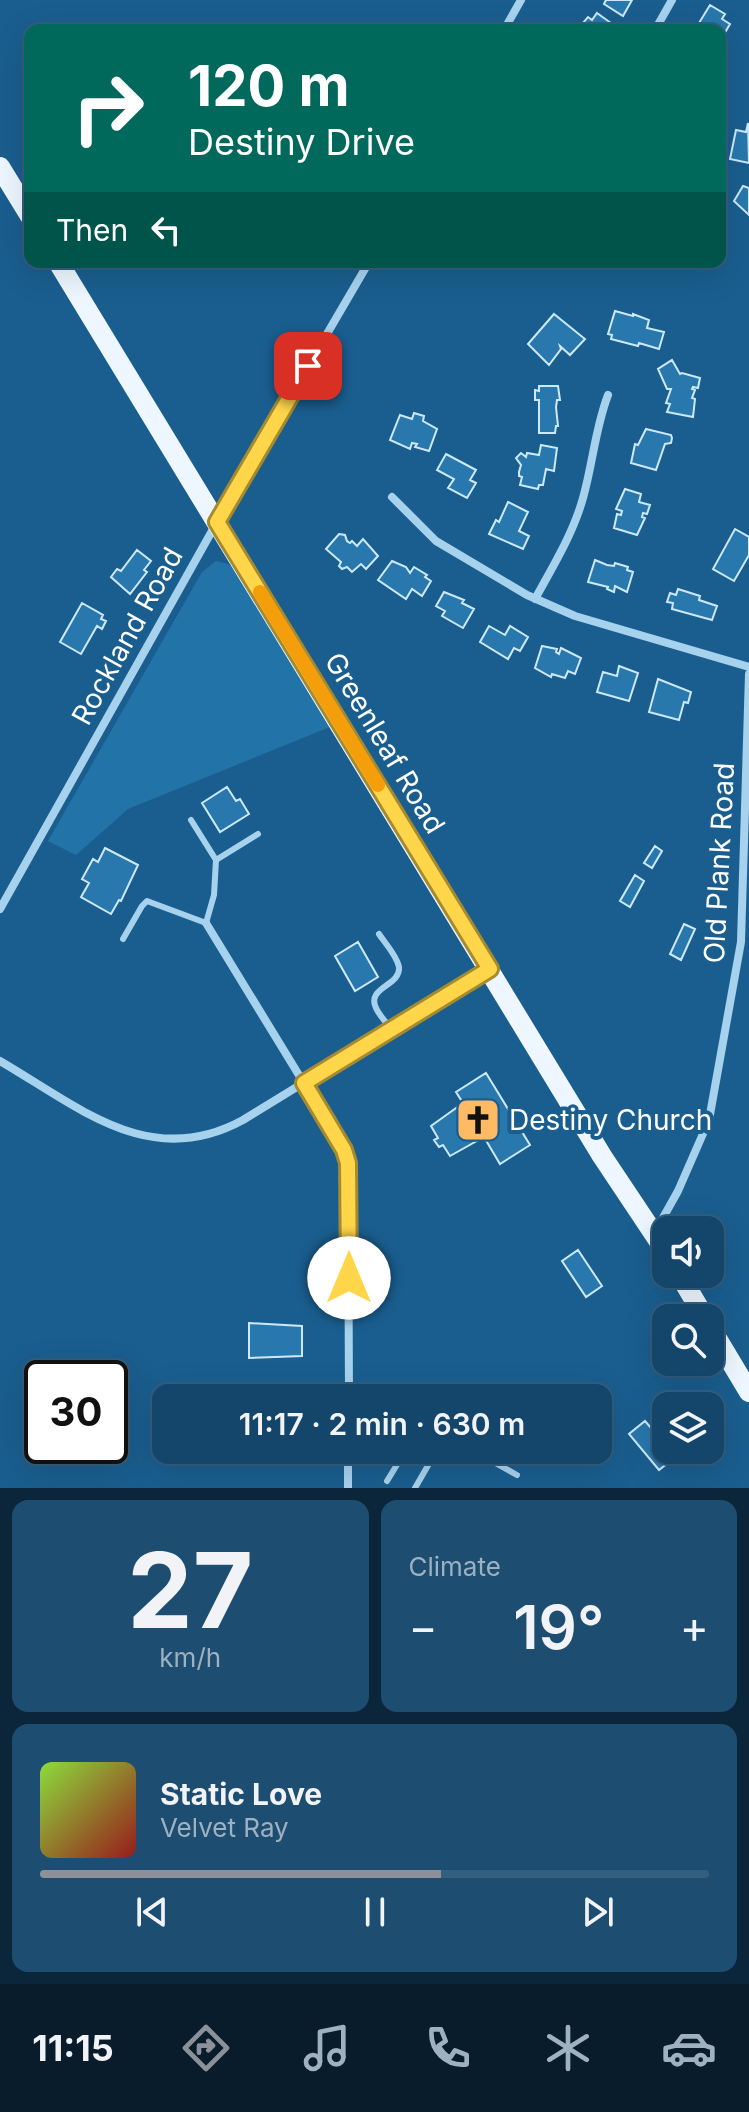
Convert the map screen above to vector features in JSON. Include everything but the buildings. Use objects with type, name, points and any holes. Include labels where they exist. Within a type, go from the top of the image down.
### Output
[{"type":"main road","points":[[0,167],[24,206]]},
{"type":"main road","name":"Greenleaf Road","points":[[62,268],[602,1156],[652,1229]]},
{"type":"main road","points":[[724,1350],[748,1390]]},
{"type":"street","points":[[507,24],[521,0]]},
{"type":"street","points":[[658,24],[672,0]]},
{"type":"street","name":"Rockland Road","points":[[0,909],[217,522],[365,268]]},
{"type":"street","points":[[535,599],[576,519],[590,471],[599,418],[608,395]]},
{"type":"street","points":[[392,497],[436,541],[535,599],[575,616],[749,667]]},
{"type":"street","name":"Old Plank Road","points":[[663,1216],[678,1191],[709,1120],[741,942],[746,886],[749,674]]},
{"type":"street","points":[[206,923],[344,1150],[348,1163],[349,1384]]},
{"type":"street","points":[[0,1061],[121,1130],[142,1137],[168,1140],[201,1137],[217,1132],[304,1083],[490,969]]},
{"type":"street","points":[[348,1464],[348,1488]]},
{"type":"lane","points":[[123,939],[147,901],[206,923],[214,895],[216,860],[191,820]]},
{"type":"lane","points":[[216,860],[258,834]]},
{"type":"lane","points":[[379,934],[398,963],[399,970],[395,979],[377,993],[374,1001],[391,1029]]},
{"type":"lane","points":[[387,1481],[397,1464]]},
{"type":"lane","points":[[415,1488],[429,1464]]},
{"type":"lane","points":[[497,1464],[517,1475]]},
{"type":"shaded area","points":[[216,561],[228,564],[241,575],[330,727],[128,809],[76,855],[48,841],[202,572]]},
{"type":"slow traffic","points":[[260,592],[378,785]]},
{"type":"place","name":"Destiny Church","points":[[478,1120]]},
{"type":"route","points":[[308,366],[217,522],[490,969],[304,1083],[344,1150],[348,1163],[349,1278]]}]
